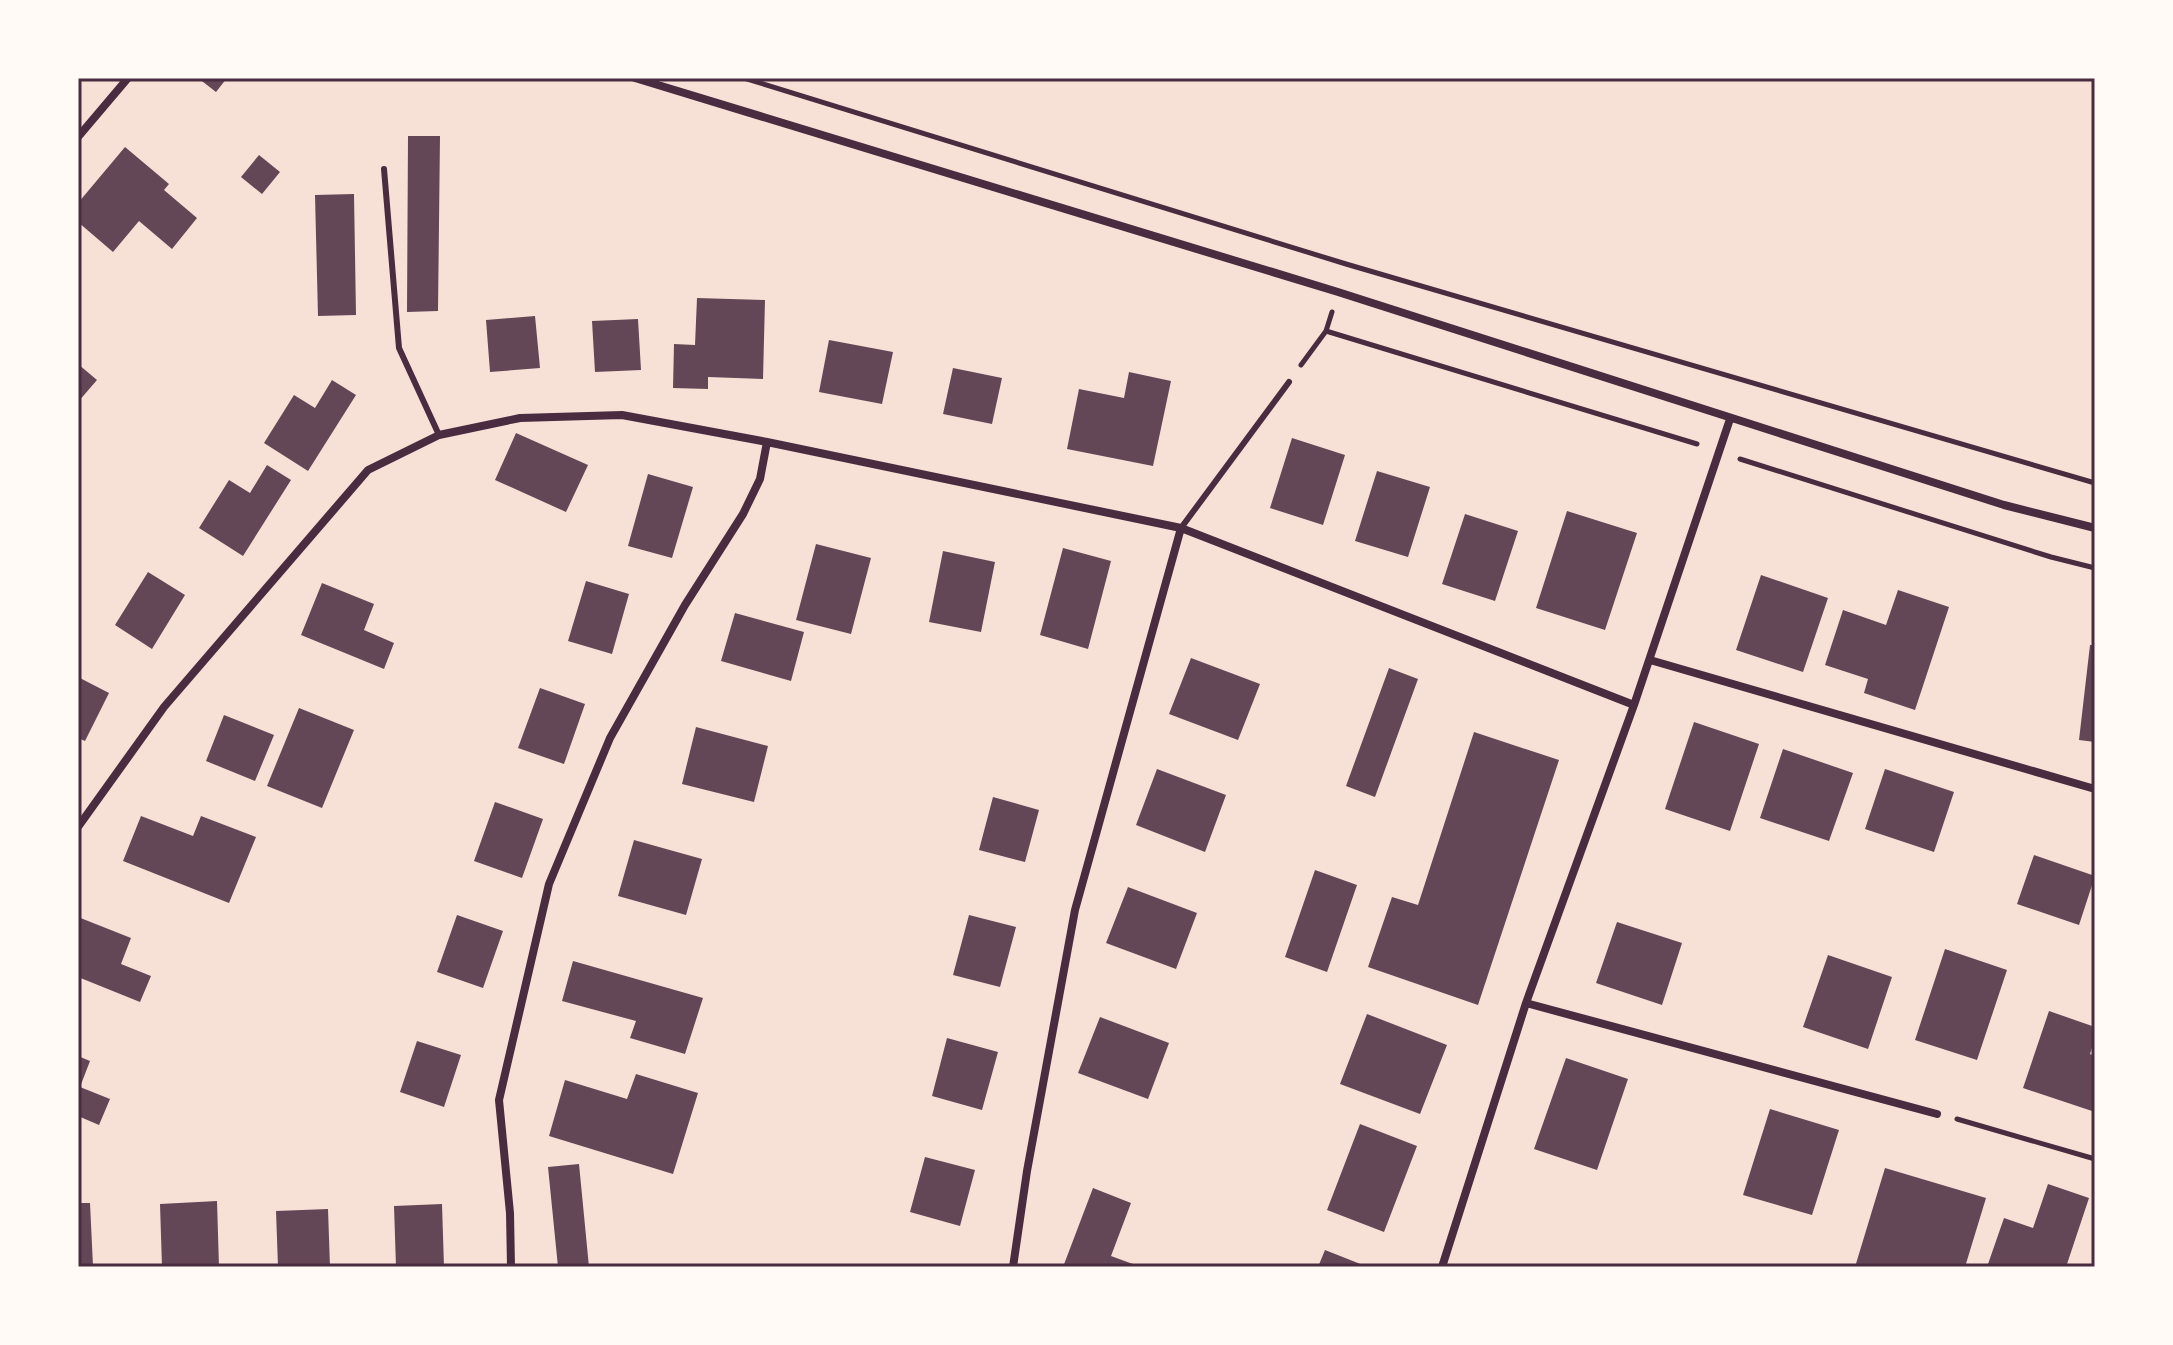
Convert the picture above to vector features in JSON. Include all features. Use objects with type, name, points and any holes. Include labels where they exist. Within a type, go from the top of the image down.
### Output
[{"type":"street","points":[[78,137],[128,78]]},
{"type":"street","points":[[635,78],[1338,292],[2004,505],[2095,528]]},
{"type":"street","points":[[78,827],[164,707],[368,470],[439,435],[520,418],[622,415],[1181,528],[1634,705]]},
{"type":"street","points":[[1442,1267],[1526,1003],[1650,660],[1730,419]]},
{"type":"street","points":[[511,1267],[510,1213],[499,1100],[549,884],[610,738],[685,605],[743,514],[760,479],[767,442]]},
{"type":"street","points":[[1013,1267],[1027,1171],[1075,910],[1181,528]]},
{"type":"street","points":[[1650,660],[2095,789]]},
{"type":"street","points":[[1526,1003],[1937,1114]]},
{"type":"lane","points":[[384,169],[399,348],[439,435]]},
{"type":"lane","points":[[1181,528],[1289,382]]},
{"type":"path","points":[[744,78],[1346,264],[2095,483]]},
{"type":"path","points":[[1289,382],[1326,331],[1346,264]]},
{"type":"path","points":[[1326,331],[1646,427],[2051,557],[2095,568]]},
{"type":"path","points":[[1937,1114],[2095,1159]]},
{"type":"building","points":[[198,78],[227,78],[216,92]]},
{"type":"building","points":[[408,136],[440,136],[438,311],[407,312]]},
{"type":"building","points":[[125,147],[169,184],[164,190],[197,218],[172,249],[139,221],[113,252],[78,222],[78,203]]},
{"type":"building","points":[[259,155],[280,172],[262,194],[241,177]]},
{"type":"building","points":[[354,194],[356,315],[318,316],[315,195]]},
{"type":"building","points":[[697,298],[765,300],[763,379],[708,377],[708,389],[673,388],[674,344],[695,345]]},
{"type":"building","points":[[535,316],[540,368],[490,372],[486,320]]},
{"type":"building","points":[[638,319],[641,370],[595,372],[592,321]]},
{"type":"building","points":[[829,340],[893,352],[882,404],[819,392]]},
{"type":"building","points":[[78,364],[97,380],[78,402]]},
{"type":"building","points":[[953,368],[1002,378],[992,424],[943,414]]},
{"type":"building","points":[[1129,372],[1171,381],[1153,466],[1067,449],[1079,389],[1124,398]]},
{"type":"building","points":[[332,380],[356,395],[308,471],[264,443],[294,395],[315,408]]},
{"type":"building","points":[[516,433],[588,465],[566,512],[495,480]]},
{"type":"building","points":[[1292,438],[1345,455],[1323,525],[1270,508]]},
{"type":"building","points":[[267,465],[291,480],[243,556],[199,528],[229,480],[250,493]]},
{"type":"building","points":[[1377,471],[1430,487],[1408,557],[1355,541]]},
{"type":"building","points":[[648,474],[693,487],[672,558],[628,546]]},
{"type":"building","points":[[1567,511],[1637,533],[1605,630],[1536,608]]},
{"type":"building","points":[[1465,514],[1518,531],[1495,601],[1442,584]]},
{"type":"building","points":[[816,544],[871,558],[851,634],[796,620]]},
{"type":"building","points":[[1063,548],[1111,561],[1088,649],[1040,635]]},
{"type":"building","points":[[943,551],[995,562],[981,632],[929,622]]},
{"type":"building","points":[[148,572],[185,595],[152,649],[115,625]]},
{"type":"building","points":[[1761,575],[1828,598],[1803,672],[1736,650]]},
{"type":"building","points":[[586,581],[629,594],[612,654],[568,641]]},
{"type":"building","points":[[322,583],[374,604],[364,630],[394,643],[384,669],[301,635]]},
{"type":"building","points":[[1898,590],[1949,607],[1915,710],[1864,693],[1868,679],[1825,665],[1843,610],[1886,625]]},
{"type":"building","points":[[735,613],[804,632],[791,681],[721,661]]},
{"type":"building","points":[[2090,645],[2095,645],[2095,742],[2079,740]]},
{"type":"building","points":[[1191,658],[1260,684],[1238,740],[1169,714]]},
{"type":"building","points":[[1389,668],[1418,679],[1375,797],[1346,786]]},
{"type":"building","points":[[78,677],[109,693],[85,741],[78,738]]},
{"type":"building","points":[[540,688],[585,704],[564,764],[518,748]]},
{"type":"building","points":[[299,708],[354,730],[322,808],[267,786]]},
{"type":"building","points":[[224,715],[274,735],[255,781],[206,761]]},
{"type":"building","points":[[1694,722],[1759,744],[1730,831],[1665,809]]},
{"type":"building","points":[[696,727],[768,746],[754,802],[682,784]]},
{"type":"building","points":[[1474,732],[1559,760],[1478,1005],[1368,967],[1392,897],[1418,905]]},
{"type":"building","points":[[1783,749],[1853,773],[1829,841],[1760,818]]},
{"type":"building","points":[[1157,769],[1226,795],[1205,852],[1136,825]]},
{"type":"building","points":[[1885,769],[1954,792],[1934,852],[1865,829]]},
{"type":"building","points":[[993,797],[1039,810],[1025,862],[979,850]]},
{"type":"building","points":[[495,802],[543,819],[522,878],[474,861]]},
{"type":"building","points":[[141,816],[193,836],[201,816],[256,837],[229,903],[123,861]]},
{"type":"building","points":[[634,840],[702,859],[686,915],[618,896]]},
{"type":"building","points":[[2034,855],[2095,876],[2079,925],[2017,904]]},
{"type":"building","points":[[1315,870],[1357,885],[1327,972],[1285,957]]},
{"type":"building","points":[[1128,887],[1197,913],[1176,969],[1106,943]]},
{"type":"building","points":[[457,915],[503,931],[483,988],[437,972]]},
{"type":"building","points":[[969,915],[1016,927],[1000,987],[953,975]]},
{"type":"building","points":[[78,917],[131,938],[121,964],[151,976],[140,1002],[78,977]]},
{"type":"building","points":[[1617,922],[1682,943],[1662,1005],[1596,983]]},
{"type":"building","points":[[1945,949],[2007,970],[1977,1060],[1915,1040]]},
{"type":"building","points":[[1828,955],[1892,977],[1868,1049],[1803,1027]]},
{"type":"building","points":[[573,961],[703,998],[685,1054],[630,1038],[636,1021],[562,1001]]},
{"type":"building","points":[[2049,1011],[2095,1027],[2090,1054],[2095,1056],[2095,1112],[2023,1088]]},
{"type":"building","points":[[1367,1014],[1447,1045],[1420,1114],[1340,1084]]},
{"type":"building","points":[[1100,1017],[1169,1043],[1148,1099],[1078,1073]]},
{"type":"building","points":[[947,1038],[998,1052],[982,1110],[932,1096]]},
{"type":"building","points":[[417,1041],[461,1055],[444,1107],[400,1092]]},
{"type":"building","points":[[78,1056],[90,1061],[80,1087],[110,1099],[99,1125],[78,1116]]},
{"type":"building","points":[[1566,1058],[1628,1079],[1597,1170],[1534,1149]]},
{"type":"building","points":[[636,1074],[698,1093],[673,1174],[549,1136],[565,1080],[627,1099]]},
{"type":"building","points":[[1770,1109],[1839,1130],[1812,1215],[1743,1195]]},
{"type":"building","points":[[1360,1124],[1417,1146],[1384,1232],[1327,1210]]},
{"type":"building","points":[[925,1157],[975,1170],[960,1226],[910,1212]]},
{"type":"building","points":[[579,1164],[589,1267],[558,1267],[548,1167]]},
{"type":"building","points":[[1885,1168],[1986,1198],[1965,1267],[1855,1267]]},
{"type":"building","points":[[2048,1184],[2089,1198],[2066,1267],[1987,1267],[2004,1218],[2033,1228]]},
{"type":"building","points":[[1093,1188],[1131,1203],[1111,1256],[1141,1267],[1063,1267]]},
{"type":"building","points":[[217,1201],[219,1267],[162,1267],[160,1204]]},
{"type":"building","points":[[78,1203],[90,1203],[93,1266],[78,1266]]},
{"type":"building","points":[[442,1204],[444,1267],[396,1267],[394,1206]]},
{"type":"building","points":[[328,1209],[330,1267],[278,1267],[276,1211]]},
{"type":"building","points":[[1325,1250],[1368,1267],[1318,1267]]}]
